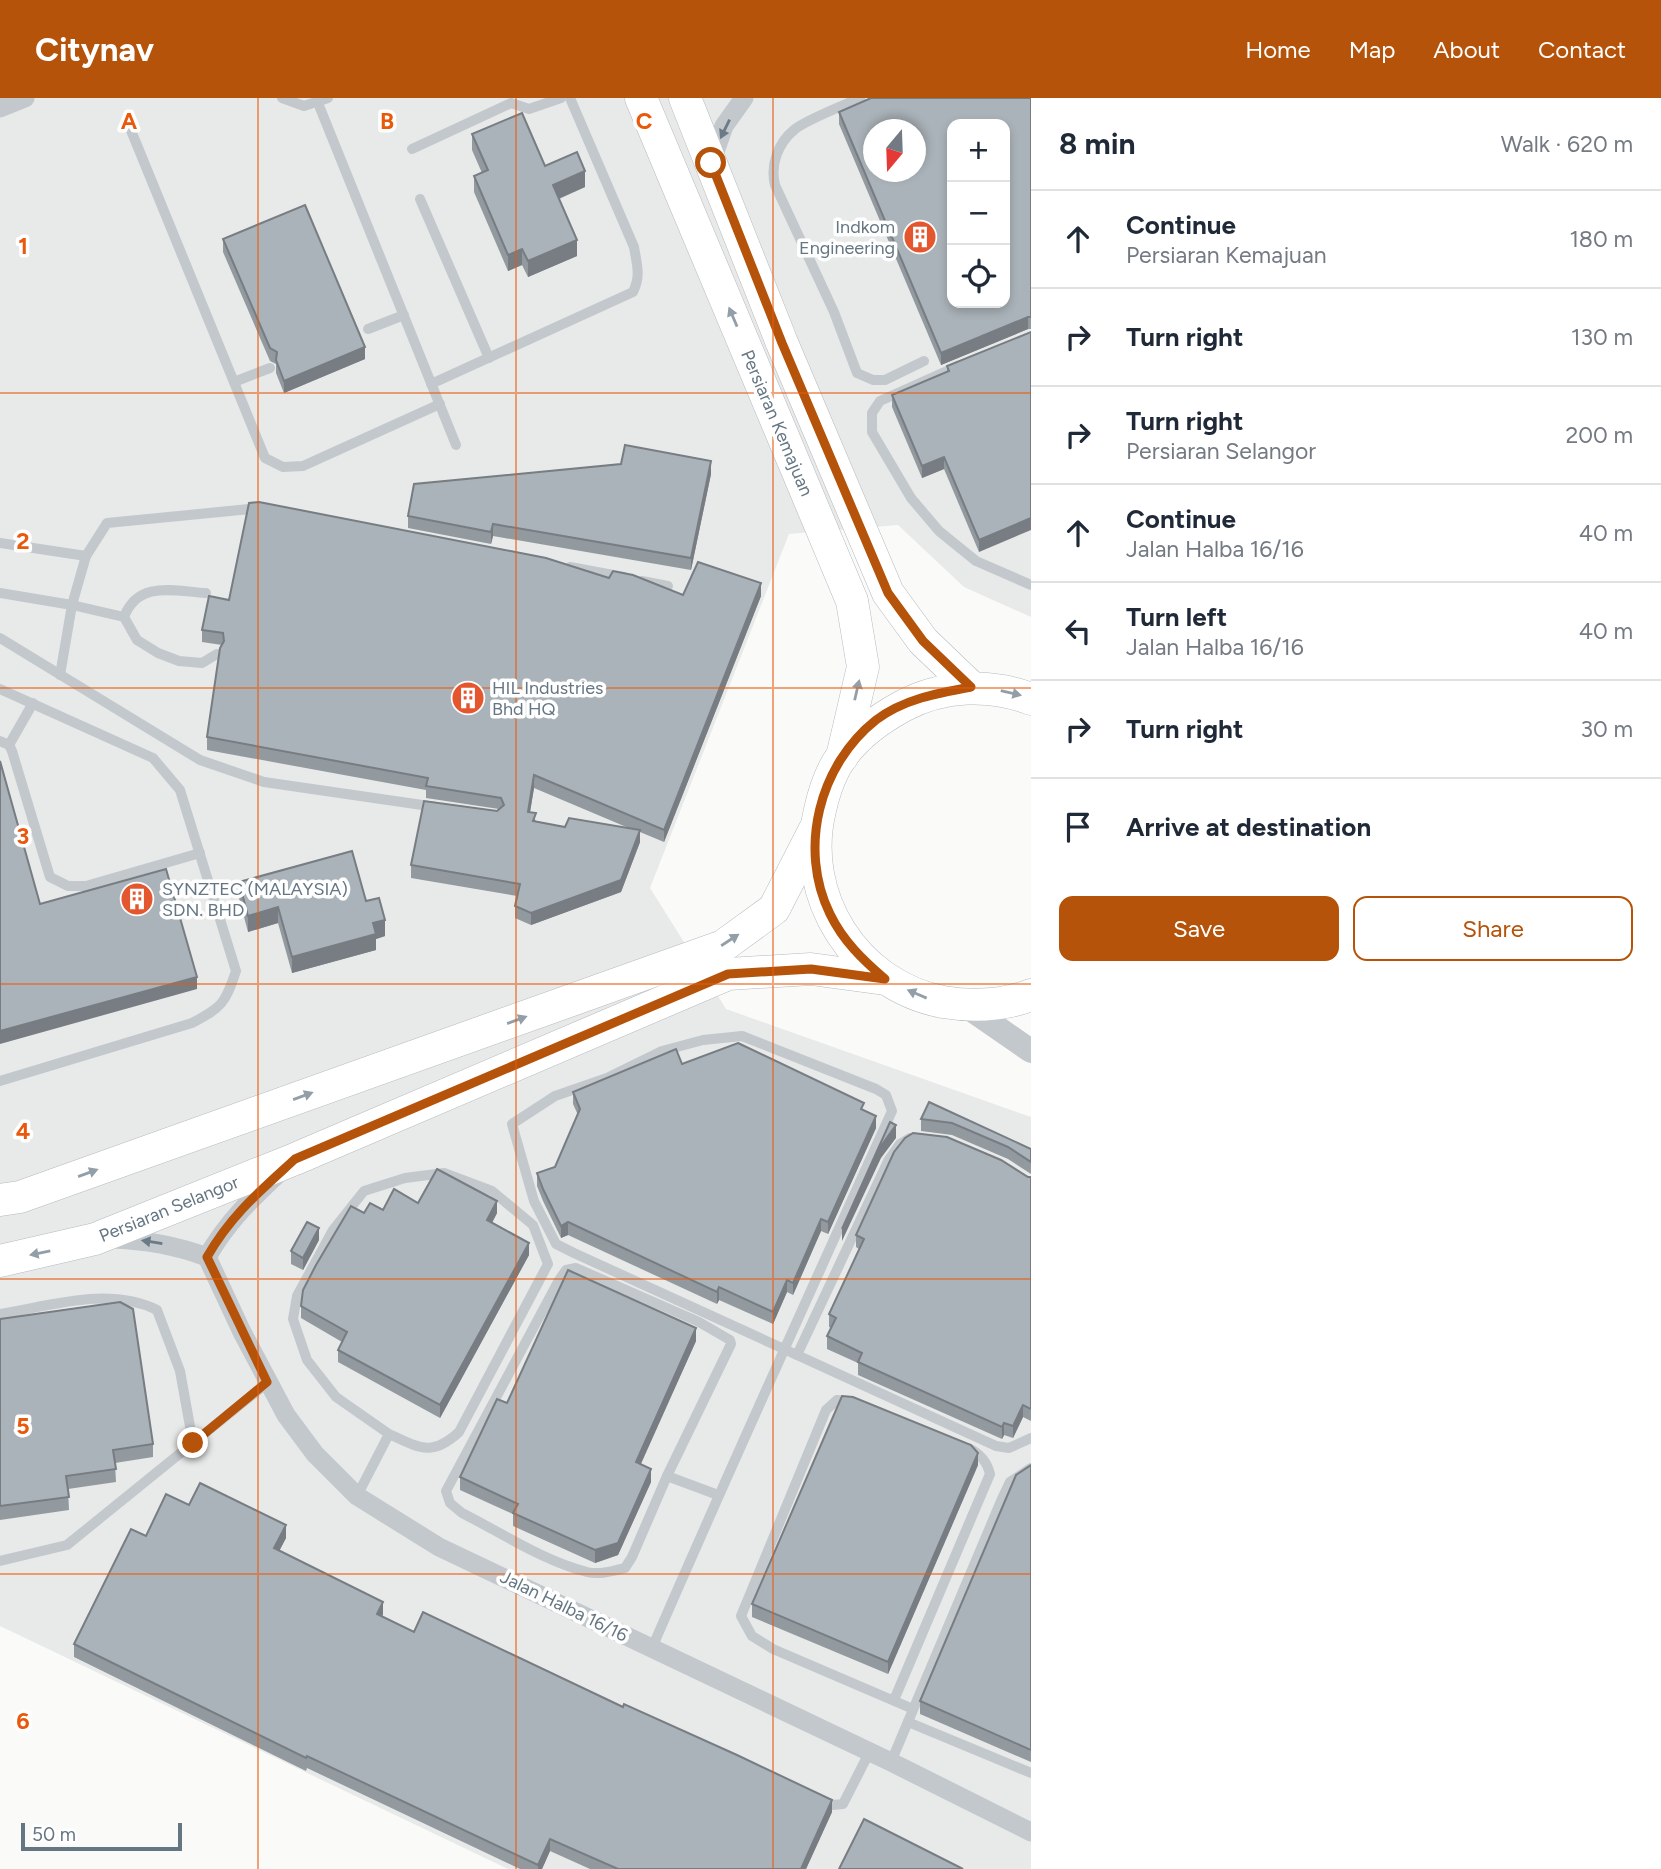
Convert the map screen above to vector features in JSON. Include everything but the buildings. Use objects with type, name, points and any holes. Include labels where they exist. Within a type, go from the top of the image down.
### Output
[{"type":"main road","name":"Persiaran Kemajuan","points":[[640,98],[852,601],[863,667],[842,757]]},
{"type":"main road","name":"Persiaran Kemajuan","points":[[685,98],[782,343],[888,593],[923,641],[971,687]]},
{"type":"main road","points":[[0,1200],[33,1192],[723,946],[774,909],[815,829],[824,792],[842,757],[876,720],[921,696],[971,687],[1014,692],[1031,699]]},
{"type":"main road","points":[[815,829],[816,873],[829,914],[853,950],[885,979],[923,998],[965,1006],[1011,1003],[1031,995]]},
{"type":"main road","name":"Persiaran Selangor","points":[[0,1261],[95,1239],[295,1159],[728,974],[811,969],[885,979]]},
{"type":"street","points":[[0,108],[25,98]]},
{"type":"street","points":[[711,163],[724,126],[744,98]]},
{"type":"street","points":[[965,1006],[1031,1051]]},
{"type":"street","points":[[95,1239],[143,1240],[178,1246],[207,1257],[223,1230],[247,1202],[295,1159]]},
{"type":"street","name":"Jalan Halba 16/16","points":[[207,1257],[267,1382],[286,1415],[315,1454],[357,1496],[439,1547],[891,1762],[1031,1832]]},
{"type":"lane","points":[[282,98],[304,106],[323,100],[456,445]]},
{"type":"lane","points":[[412,149],[511,103],[529,109],[561,98]]},
{"type":"lane","points":[[431,384],[632,292],[638,282],[639,272],[634,247],[570,98]]},
{"type":"lane","points":[[860,98],[794,130],[776,153],[773,178],[834,312],[857,373],[873,380],[885,380],[924,361]]},
{"type":"lane","points":[[130,128],[265,458],[283,467],[303,466],[440,404]]},
{"type":"lane","points":[[420,199],[489,358]]},
{"type":"lane","points":[[368,329],[404,315]]},
{"type":"lane","points":[[968,361],[880,401],[872,413],[872,432],[911,498],[939,531],[976,561],[1031,585]]},
{"type":"lane","points":[[234,382],[270,368]]},
{"type":"lane","points":[[60,675],[72,605],[86,556],[107,523],[259,508],[272,510]]},
{"type":"lane","points":[[0,543],[86,556]]},
{"type":"lane","points":[[564,566],[668,586]]},
{"type":"lane","points":[[124,617],[129,606],[152,589],[206,593]]},
{"type":"lane","points":[[0,593],[124,617],[137,640],[158,653],[179,661],[202,663],[217,654]]},
{"type":"lane","points":[[0,638],[200,760],[264,782],[442,808]]},
{"type":"lane","points":[[0,689],[153,758],[180,790],[236,971],[220,1008],[192,1023],[0,1081]]},
{"type":"lane","points":[[33,703],[5,743],[50,877],[68,886],[86,886],[200,853]]},
{"type":"lane","points":[[652,1648],[718,1495],[784,1349],[892,1111],[886,1095],[842,1074],[742,1036],[703,1040],[662,1051],[607,1078],[555,1096],[512,1124],[534,1201],[556,1244],[784,1349],[797,1355],[996,1446],[1009,1447],[1031,1438]]},
{"type":"lane","points":[[797,1355],[888,1161],[900,1144],[912,1138],[924,1139]]},
{"type":"lane","points":[[444,1173],[492,1191],[533,1225],[548,1264],[459,1432],[444,1446],[418,1448],[389,1434],[336,1397],[307,1360],[293,1319],[297,1296],[333,1230],[364,1191],[405,1178],[444,1173]]},
{"type":"lane","points":[[576,1268],[699,1322],[730,1340],[731,1346],[667,1476],[632,1557],[625,1568],[611,1572],[589,1573],[550,1558],[462,1513],[450,1503],[446,1491],[450,1480],[566,1270],[576,1268]]},
{"type":"lane","points":[[0,1314],[96,1298],[140,1302],[157,1310],[180,1371],[193,1443]]},
{"type":"lane","points":[[0,1561],[67,1545],[267,1382]]},
{"type":"lane","points":[[856,1402],[837,1400],[826,1410],[741,1616],[752,1636],[773,1649],[913,1709]]},
{"type":"lane","points":[[357,1496],[389,1434]]},
{"type":"lane","points":[[894,1700],[989,1474],[987,1464],[975,1451],[963,1446]]},
{"type":"lane","points":[[891,1762],[1000,1501],[1010,1482],[1031,1468]]},
{"type":"lane","points":[[667,1476],[718,1495]]},
{"type":"lane","points":[[908,1722],[1031,1773]]},
{"type":"lane","points":[[811,1795],[833,1805],[843,1804],[869,1753]]},
{"type":"shaded area","points":[[0,98],[1031,98],[1031,617],[964,587],[898,525],[789,534],[650,888],[726,1009],[1031,1117],[1031,1869],[508,1869],[0,1626]]},
{"type":"place","name":"Indkom Engineering","points":[[920,237]]},
{"type":"place","name":"HIL Industries Bhd HQ","points":[[468,698]]},
{"type":"place","name":"SYNZTEC (MALAYSIA) SDN. BHD","points":[[137,899]]},
{"type":"route","points":[[193,1443],[267,1382],[207,1257],[223,1230],[247,1202],[295,1159],[728,974],[811,969],[885,979],[853,950],[829,914],[816,873],[815,829],[824,792],[842,757],[876,720],[921,696],[971,687],[923,641],[888,593],[782,343],[711,163]]}]
